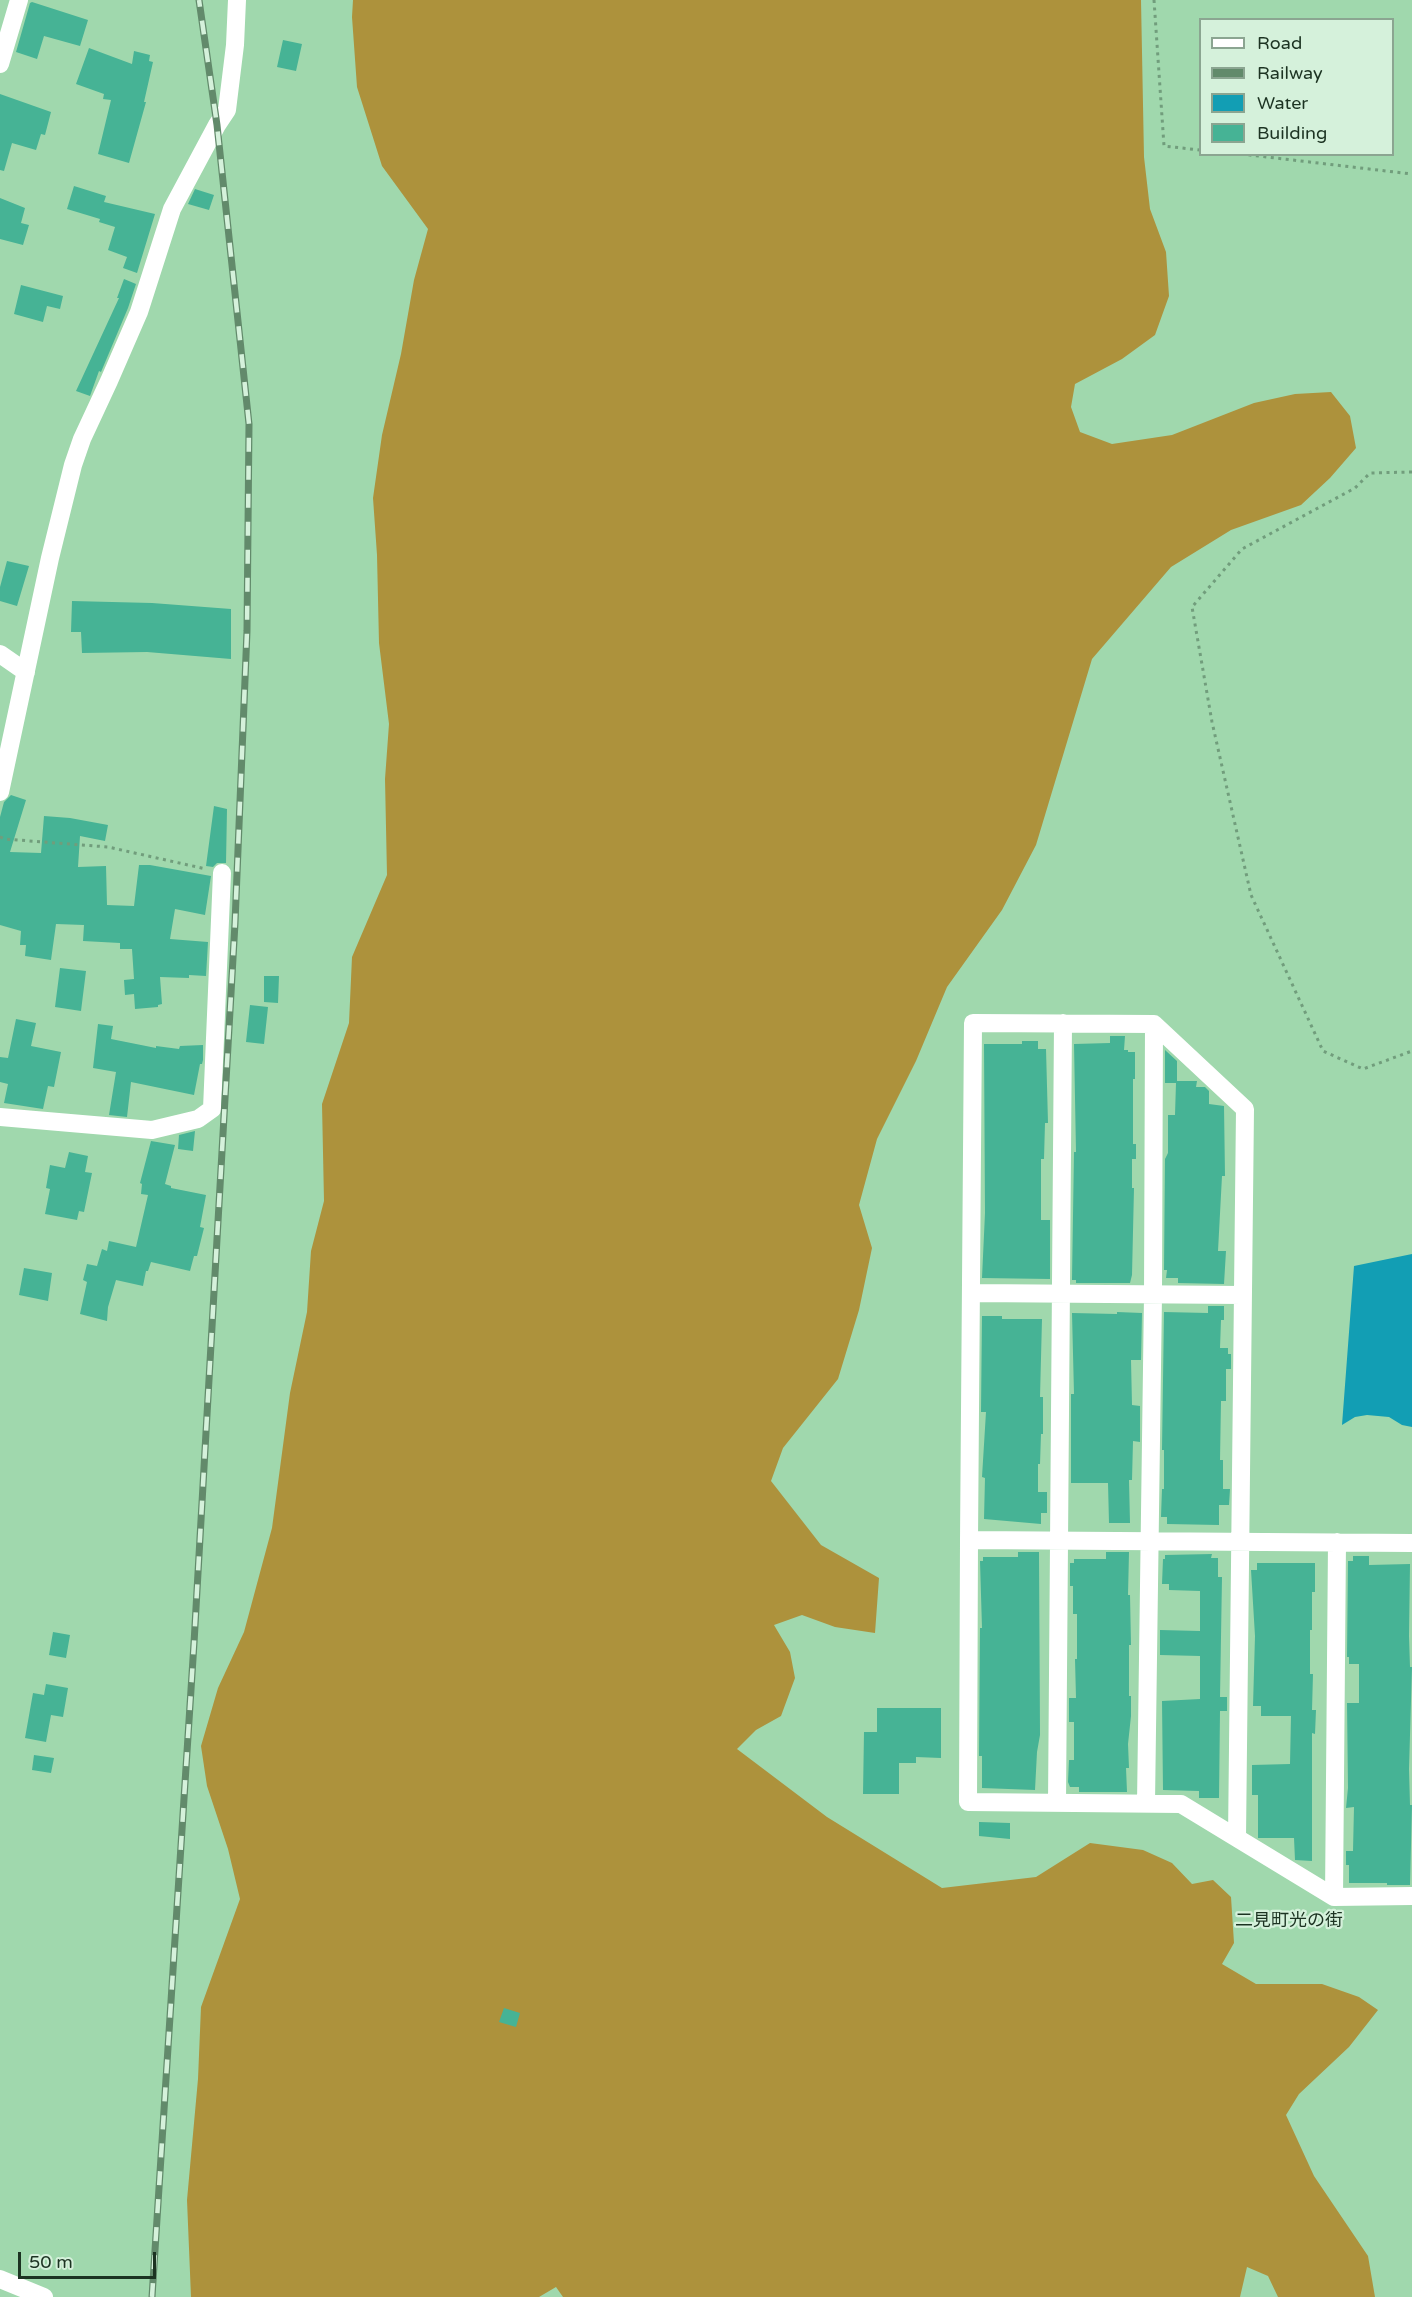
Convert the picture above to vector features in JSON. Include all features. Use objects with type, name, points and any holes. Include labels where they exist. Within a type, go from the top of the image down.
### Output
[{"type":"street","points":[[0,64],[19,0]]},
{"type":"street","points":[[0,792],[56,535],[81,439],[139,312],[172,209],[194,165],[227,110],[235,45],[237,0]]},
{"type":"street","points":[[0,654],[26,672]]},
{"type":"street","points":[[0,1117],[152,1130],[198,1119],[212,1109],[222,873]]},
{"type":"street","points":[[1237,1838],[1245,1109],[1154,1024],[973,1023],[968,1803],[1181,1803],[1237,1838],[1334,1897],[1412,1896]]},
{"type":"street","points":[[1057,1803],[1063,1023]]},
{"type":"street","points":[[1146,1803],[1154,1024]]},
{"type":"street","points":[[972,1293],[1243,1295]]},
{"type":"street","points":[[969,1540],[1412,1543]]},
{"type":"street","points":[[1334,1897],[1337,1542]]},
{"type":"street","points":[[0,2279],[44,2297]]},
{"type":"path","points":[[1154,0],[1164,146],[1199,150]]},
{"type":"path","points":[[1258,156],[1412,174]]},
{"type":"path","points":[[1412,472],[1370,473],[1355,488],[1242,549],[1192,607],[1212,722],[1251,895],[1323,1051],[1363,1069],[1412,1051]]},
{"type":"path","points":[[0,837],[108,847],[222,873]]},
{"type":"shaded area","points":[[353,0],[1141,0],[1144,157],[1150,209],[1166,252],[1169,296],[1155,335],[1122,359],[1075,384],[1071,407],[1080,432],[1112,444],[1172,435],[1254,403],[1295,394],[1331,392],[1350,416],[1356,448],[1330,478],[1301,505],[1231,530],[1171,567],[1092,659],[1036,845],[1002,910],[947,987],[916,1061],[877,1139],[859,1205],[872,1248],[859,1310],[838,1379],[783,1448],[771,1481],[821,1545],[879,1578],[875,1633],[835,1627],[802,1615],[774,1625],[790,1652],[795,1678],[781,1716],[756,1730],[737,1749],[827,1817],[942,1888],[1036,1877],[1090,1843],[1143,1850],[1172,1863],[1192,1884],[1213,1880],[1231,1897],[1234,1943],[1222,1964],[1256,1984],[1322,1984],[1359,1997],[1378,2010],[1349,2047],[1299,2094],[1286,2115],[1314,2176],[1368,2256],[1375,2297],[1278,2297],[1268,2276],[1247,2267],[1240,2297],[563,2297],[556,2287],[539,2297],[191,2297],[187,2200],[198,2079],[201,2007],[240,1899],[228,1849],[207,1786],[201,1746],[218,1688],[244,1632],[272,1528],[290,1393],[307,1312],[311,1251],[324,1201],[322,1104],[349,1023],[352,957],[387,875],[385,779],[389,724],[379,643],[373,498],[382,435],[401,354],[414,280],[428,229],[382,166],[357,87]]},
{"type":"water","points":[[1412,1254],[1412,1427],[1402,1425],[1389,1417],[1367,1415],[1355,1417],[1342,1425],[1354,1266]]},
{"type":"building","points":[[32,2],[88,20],[80,46],[44,36],[37,59],[16,52]]},
{"type":"building","points":[[283,40],[302,44],[296,71],[277,67]]},
{"type":"building","points":[[89,48],[132,64],[134,51],[150,55],[149,61],[153,62],[144,102],[146,102],[129,163],[98,154],[111,100],[103,99],[104,94],[76,84]]},
{"type":"building","points":[[0,94],[51,112],[45,135],[41,134],[36,150],[12,143],[4,171],[0,170]]},
{"type":"building","points":[[74,186],[106,196],[104,202],[155,214],[137,273],[123,268],[127,257],[108,250],[115,227],[99,222],[100,219],[67,209]]},
{"type":"building","points":[[195,189],[214,195],[209,210],[188,204]]},
{"type":"building","points":[[0,198],[25,208],[21,223],[29,225],[23,245],[0,239]]},
{"type":"building","points":[[124,279],[136,284],[101,372],[99,371],[90,396],[76,391],[119,298],[117,298]]},
{"type":"building","points":[[21,285],[63,296],[60,309],[47,306],[43,322],[14,314]]},
{"type":"building","points":[[7,561],[29,566],[17,606],[0,601],[0,587]]},
{"type":"building","points":[[72,601],[152,603],[231,609],[231,659],[147,652],[82,653],[81,632],[71,632]]},
{"type":"building","points":[[11,795],[26,800],[10,852],[41,853],[44,816],[108,825],[105,841],[80,836],[78,867],[106,866],[107,905],[134,906],[139,865],[211,876],[205,915],[175,909],[170,939],[208,942],[206,976],[160,977],[162,1004],[158,1007],[135,1009],[134,994],[125,995],[124,980],[134,979],[132,949],[120,949],[120,943],[83,941],[84,925],[56,924],[51,960],[25,956],[26,945],[20,945],[21,931],[0,925],[0,817],[4,802]]},
{"type":"building","points":[[214,806],[227,809],[226,863],[217,863],[213,867],[206,866]]},
{"type":"building","points":[[60,968],[86,971],[81,1011],[55,1007]]},
{"type":"building","points":[[264,976],[279,976],[278,1003],[264,1002]]},
{"type":"building","points":[[250,1005],[268,1007],[264,1044],[246,1042]]},
{"type":"building","points":[[16,1019],[36,1023],[31,1046],[61,1052],[54,1087],[48,1086],[43,1109],[4,1103],[8,1084],[0,1082],[0,1057],[8,1058]]},
{"type":"building","points":[[98,1024],[113,1026],[111,1039],[156,1048],[156,1046],[179,1049],[180,1046],[203,1045],[203,1060],[200,1064],[194,1095],[131,1082],[127,1117],[109,1115],[116,1072],[93,1068]]},
{"type":"building","points":[[1110,1036],[1125,1036],[1124,1050],[1135,1052],[1133,1144],[1136,1144],[1136,1159],[1132,1159],[1132,1188],[1134,1188],[1132,1275],[1130,1283],[1076,1283],[1076,1280],[1072,1280],[1074,1152],[1076,1152],[1074,1044],[1110,1043]]},
{"type":"building","points":[[1022,1041],[1038,1041],[1038,1049],[1046,1049],[1048,1123],[1045,1123],[1044,1159],[1041,1159],[1041,1220],[1050,1220],[1050,1279],[982,1278],[985,1213],[984,1044],[1022,1044]]},
{"type":"building","points":[[1165,1050],[1177,1061],[1177,1081],[1197,1081],[1196,1087],[1205,1087],[1209,1091],[1209,1104],[1224,1106],[1225,1176],[1222,1176],[1218,1251],[1226,1251],[1224,1284],[1178,1283],[1178,1278],[1166,1278],[1167,1270],[1164,1270],[1165,1159],[1168,1153],[1168,1115],[1175,1115],[1176,1083],[1165,1083]]},
{"type":"building","points":[[195,1131],[193,1151],[178,1149],[179,1135]]},
{"type":"building","points":[[151,1141],[175,1145],[165,1184],[171,1188],[206,1195],[200,1227],[204,1228],[197,1256],[194,1256],[190,1271],[151,1262],[146,1271],[143,1286],[116,1280],[108,1307],[107,1321],[80,1314],[87,1282],[83,1280],[87,1264],[97,1266],[102,1249],[107,1251],[109,1241],[136,1247],[148,1195],[141,1194],[142,1184],[140,1183]]},
{"type":"building","points":[[69,1152],[88,1156],[85,1172],[92,1173],[84,1212],[79,1211],[77,1220],[45,1214],[50,1189],[46,1188],[50,1165],[65,1168]]},
{"type":"building","points":[[24,1268],[52,1273],[48,1301],[19,1295]]},
{"type":"building","points":[[1208,1306],[1224,1306],[1220,1348],[1228,1348],[1228,1354],[1231,1354],[1231,1369],[1226,1369],[1226,1401],[1221,1401],[1220,1460],[1223,1460],[1223,1489],[1230,1489],[1229,1505],[1219,1505],[1219,1525],[1167,1524],[1167,1517],[1161,1517],[1162,1489],[1164,1489],[1164,1450],[1162,1450],[1164,1312],[1208,1313]]},
{"type":"building","points":[[1117,1312],[1142,1313],[1141,1360],[1131,1360],[1132,1405],[1140,1406],[1140,1442],[1133,1441],[1132,1480],[1129,1480],[1130,1523],[1109,1523],[1108,1483],[1071,1483],[1071,1394],[1074,1394],[1072,1313],[1117,1314]]},
{"type":"building","points":[[982,1316],[1002,1316],[1002,1319],[1042,1319],[1040,1397],[1043,1397],[1043,1434],[1041,1434],[1040,1464],[1038,1464],[1038,1492],[1047,1492],[1047,1513],[1041,1513],[1041,1524],[984,1519],[985,1478],[982,1477],[986,1412],[981,1412]]},
{"type":"building","points":[[1018,1552],[1039,1552],[1040,1735],[1035,1790],[982,1788],[982,1756],[979,1756],[980,1628],[982,1628],[980,1561],[983,1561],[983,1557],[1018,1557]]},
{"type":"building","points":[[1106,1552],[1129,1552],[1131,1716],[1128,1744],[1129,1768],[1126,1768],[1127,1792],[1079,1792],[1079,1787],[1070,1787],[1068,1782],[1069,1760],[1074,1760],[1074,1722],[1069,1722],[1069,1698],[1076,1698],[1075,1659],[1077,1659],[1077,1614],[1073,1614],[1070,1563],[1074,1563],[1074,1559],[1106,1559]]},
{"type":"building","points":[[1212,1554],[1211,1558],[1218,1558],[1218,1577],[1222,1577],[1220,1697],[1227,1697],[1227,1711],[1220,1711],[1219,1798],[1199,1798],[1199,1791],[1163,1790],[1162,1701],[1200,1699],[1200,1656],[1160,1655],[1160,1630],[1200,1631],[1200,1591],[1169,1590],[1169,1584],[1162,1584],[1163,1559],[1165,1555]]},
{"type":"building","points":[[1353,1556],[1369,1556],[1369,1565],[1410,1564],[1409,1636],[1410,1667],[1412,1667],[1409,1769],[1410,1805],[1412,1805],[1410,1885],[1349,1883],[1346,1851],[1353,1851],[1354,1807],[1346,1808],[1348,1788],[1347,1703],[1359,1703],[1359,1664],[1349,1664],[1349,1657],[1347,1657],[1348,1561],[1353,1561]]},
{"type":"building","points":[[1257,1563],[1315,1563],[1315,1592],[1312,1592],[1312,1630],[1310,1630],[1310,1674],[1313,1674],[1312,1710],[1316,1710],[1315,1734],[1312,1733],[1312,1861],[1295,1860],[1294,1838],[1258,1838],[1258,1795],[1252,1795],[1252,1765],[1290,1764],[1291,1716],[1261,1716],[1261,1706],[1253,1706],[1255,1636],[1251,1570],[1257,1570]]},
{"type":"building","points":[[53,1632],[70,1635],[66,1658],[49,1655]]},
{"type":"building","points":[[46,1684],[68,1688],[63,1717],[51,1715],[46,1742],[25,1738],[33,1693],[44,1695]]},
{"type":"building","points":[[877,1708],[941,1708],[941,1758],[916,1757],[916,1763],[899,1763],[899,1794],[863,1794],[864,1732],[877,1732]]},
{"type":"building","points":[[34,1755],[54,1758],[51,1773],[32,1770]]},
{"type":"building","points":[[979,1822],[1010,1823],[1010,1839],[979,1836]]},
{"type":"building","points":[[504,2008],[520,2013],[516,2027],[499,2022]]},
{"type":"railway","points":[[152,2297],[194,1643],[235,923],[247,631],[249,424],[217,125],[199,0]]},
{"type":"district","name":"二見町光の街","points":[[1289,1921]]}]
